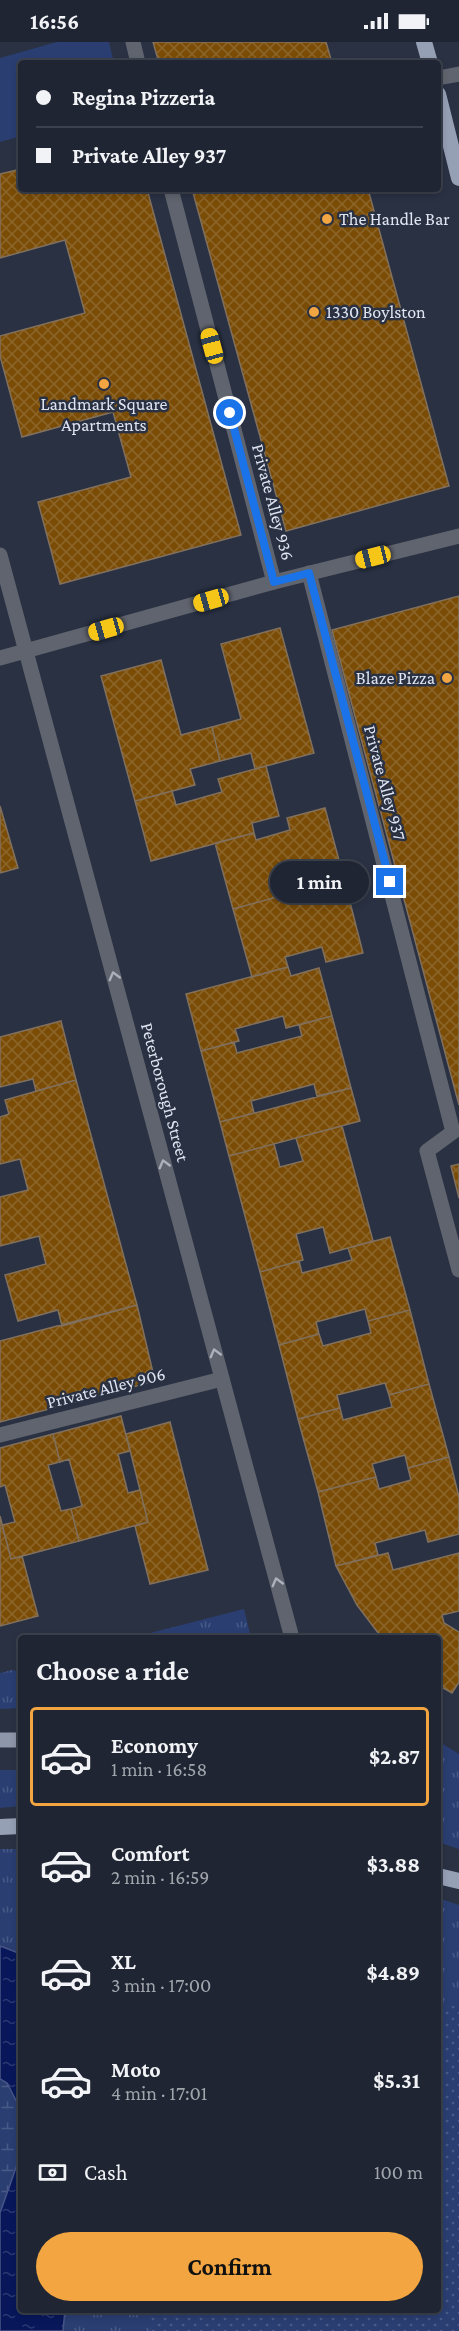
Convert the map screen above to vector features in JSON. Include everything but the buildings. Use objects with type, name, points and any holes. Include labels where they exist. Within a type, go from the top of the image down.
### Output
[{"type":"highway","points":[[424,42],[429,60]]},
{"type":"highway","points":[[441,106],[459,178]]},
{"type":"highway","points":[[0,1827],[18,1826]]},
{"type":"highway","points":[[441,1876],[459,1881]]},
{"type":"main road","points":[[0,1740],[18,1740]]},
{"type":"street","points":[[133,42],[137,60]]},
{"type":"street","points":[[441,77],[459,74]]},
{"type":"street","name":"Private Alley 936","points":[[172,192],[274,582]]},
{"type":"street","points":[[0,658],[274,582],[459,536]]},
{"type":"street","name":"Peterborough Street","points":[[0,555],[291,1635]]},
{"type":"street","name":"Private Alley 937","points":[[309,573],[453,1132],[427,1151]]},
{"type":"street","points":[[459,1141],[427,1151],[459,1270]]},
{"type":"street","name":"Private Alley 906","points":[[0,1435],[222,1379]]},
{"type":"green space","points":[[57,42],[109,42],[113,60],[18,60],[18,137],[0,142],[0,58]]},
{"type":"green space","points":[[244,1609],[250,1635],[143,1635]]},
{"type":"green space","points":[[12,1670],[18,1671],[18,1708],[0,1709],[0,1673]]},
{"type":"green space","points":[[441,1743],[459,1754],[459,1849],[441,1843]]},
{"type":"green space","points":[[0,1770],[18,1770],[18,1806],[0,1808]]},
{"type":"green space","points":[[0,1849],[18,1849],[18,2313],[441,2313],[441,1899],[459,1905],[459,2331],[0,2331]]},
{"type":"green space","points":[[441,2003],[459,2007],[459,2331],[151,2331],[149,2313],[441,2313]]},
{"type":"green space","points":[[0,2079],[13,2091],[18,2102],[18,2156],[0,2213]]},
{"type":"water","points":[[0,1946],[18,1953],[18,2104],[7,2083],[0,2079]]},
{"type":"water","points":[[18,2162],[18,2313],[65,2313],[63,2331],[0,2331],[0,2213]]},
{"type":"place","name":"The Handle Bar","points":[[327,219]]},
{"type":"place","name":"1330 Boylston","points":[[314,312]]},
{"type":"place","name":"Landmark Square Apartments","points":[[104,384]]},
{"type":"place","name":"Blaze Pizza","points":[[447,678]]},
{"type":"route","points":[[230,413],[274,582],[309,573],[390,882]]}]
